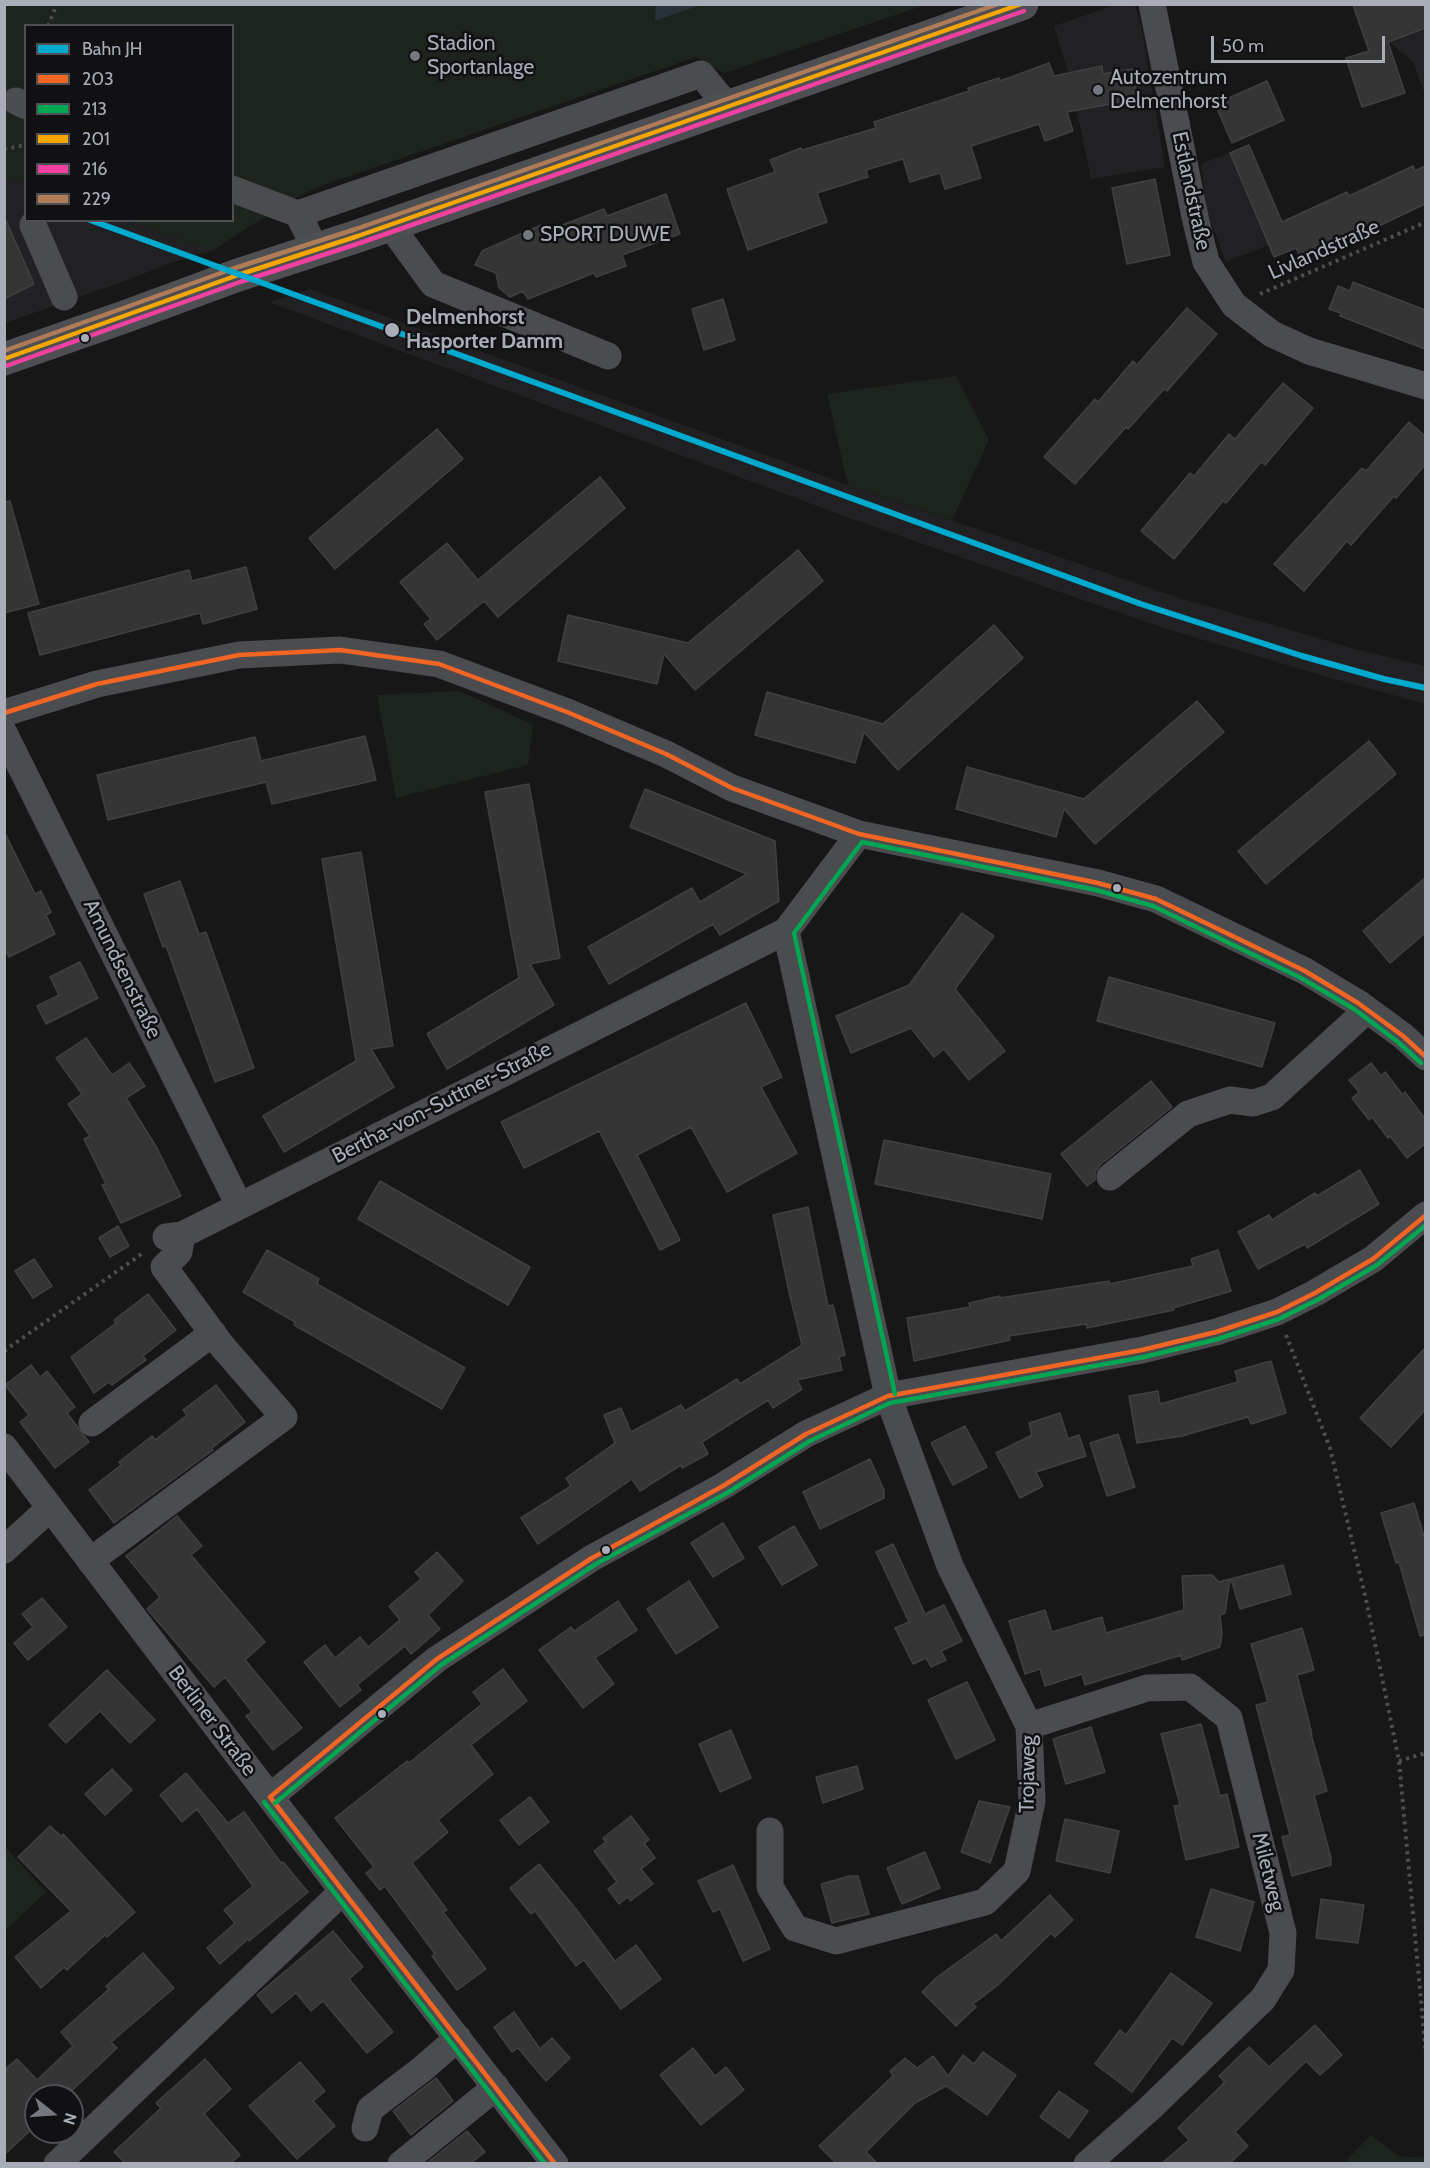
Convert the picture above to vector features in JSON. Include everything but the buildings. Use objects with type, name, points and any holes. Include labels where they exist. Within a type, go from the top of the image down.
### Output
[{"type":"main road","points":[[4,359],[238,275],[390,225],[1022,4]]},
{"type":"street","name":"Estlandstraße","points":[[1152,4],[1206,262],[1234,305],[1272,334],[1309,351],[1425,386]]},
{"type":"street","points":[[234,190],[298,214],[700,74],[727,106]]},
{"type":"street","points":[[298,214],[316,250]]},
{"type":"street","points":[[33,225],[64,297]]},
{"type":"street","points":[[390,225],[433,284],[608,356]]},
{"type":"street","points":[[4,712],[96,684],[239,655],[340,650],[439,664],[567,712],[666,754],[732,788],[859,834],[1098,883],[1156,899],[1305,971],[1367,1010],[1403,1036],[1425,1057]]},
{"type":"street","name":"Amundsenstraße","points":[[4,733],[239,1205]]},
{"type":"street","name":"Bertha-von-Suttner-Straße","points":[[174,1236],[786,931],[859,834]]},
{"type":"street","name":"Trojaweg","points":[[770,1831],[770,1887],[795,1928],[836,1941],[985,1902],[1017,1871],[1032,1801],[1029,1726],[950,1566],[888,1396],[786,931]]},
{"type":"street","points":[[1110,1177],[1188,1114],[1230,1100],[1253,1103],[1272,1097],[1367,1010]]},
{"type":"street","points":[[270,1797],[437,1659],[582,1564],[723,1486],[806,1434],[888,1396],[1142,1350],[1216,1332],[1277,1312],[1373,1260],[1425,1215]]},
{"type":"street","points":[[90,1561],[284,1417],[213,1333],[164,1267],[179,1252],[174,1236]]},
{"type":"street","points":[[92,1423],[213,1333]]},
{"type":"street","name":"Berliner Straße","points":[[4,1447],[270,1797],[555,2163]]},
{"type":"street","points":[[4,1550],[50,1508]]},
{"type":"street","name":"Miletweg","points":[[1029,1726],[1148,1688],[1190,1687],[1229,1718],[1283,1933],[1281,1970],[1263,1999],[1148,2110],[1087,2163]]},
{"type":"street","points":[[57,2163],[343,1891]]},
{"type":"street","points":[[365,2128],[370,2109],[458,2038]]},
{"type":"street","points":[[401,2163],[496,2087]]},
{"type":"path","points":[[49,24],[57,4]]},
{"type":"path","points":[[4,149],[24,144]]},
{"type":"path","name":"Livlandstraße","points":[[1234,305],[1425,222]]},
{"type":"path","points":[[4,1351],[174,1236]]},
{"type":"path","points":[[1277,1312],[1330,1448],[1399,1761],[1425,2055]]},
{"type":"path","points":[[1399,1761],[1425,1753]]},
{"type":"shaded area","points":[[656,4],[656,21],[701,5],[925,5],[724,73],[696,57],[321,186],[289,201],[212,251],[131,222],[234,222],[234,24],[24,24],[24,183],[5,176],[4,5]]},
{"type":"shaded area","points":[[656,4],[701,5],[655,21]]},
{"type":"shaded area","points":[[1115,5],[1135,5],[1142,30],[1165,167],[1091,179],[1070,79],[1054,26]]},
{"type":"shaded area","points":[[1425,7],[1424,92],[1413,62],[1390,43],[1368,49],[1362,30]]},
{"type":"shaded area","points":[[1249,145],[1293,249],[1274,257],[1269,245],[1226,262],[1207,212],[1201,164]]},
{"type":"shaded area","points":[[4,176],[24,183],[24,222],[131,222],[212,251],[174,262],[5,323]]},
{"type":"shaded area","points":[[310,289],[848,485],[1180,598],[1359,650],[1425,666],[1425,704],[1170,630],[1054,590],[852,519],[269,302]]},
{"type":"shaded area","points":[[956,376],[989,440],[952,520],[848,485],[827,394]]},
{"type":"shaded area","points":[[460,691],[533,725],[528,765],[396,798],[377,695]]},
{"type":"shaded area","points":[[5,1847],[46,1892],[5,1931]]},
{"type":"shaded area","points":[[1371,2135],[1398,2156],[1425,2158],[1425,2163],[1344,2163]]},
{"type":"rail line","name":"JH","points":[[95,222],[1141,604],[1302,656],[1426,688]]},
{"type":"transit line","name":"229","points":[[4,351],[235,268],[356,229],[998,4]]},
{"type":"transit line","name":"201","points":[[4,359],[238,275],[358,236],[1021,4]]},
{"type":"transit line","name":"216","points":[[6,366],[240,282],[360,243],[1024,11]]},
{"type":"transit line","name":"203","points":[[4,713],[97,684],[239,655],[340,650],[439,664],[567,712],[666,754],[732,788],[859,834],[1098,883],[1156,899],[1305,971],[1358,1003],[1403,1036],[1426,1057]]},
{"type":"transit line","name":"213","points":[[895,1394],[794,933],[862,842],[1096,890],[1153,906],[1301,978],[1354,1009],[1398,1042],[1421,1063]]},
{"type":"transit line","name":"203","points":[[270,1797],[437,1659],[592,1558],[723,1486],[806,1434],[888,1396],[1142,1350],[1216,1332],[1277,1312],[1373,1259],[1426,1215]]},
{"type":"transit line","name":"213","points":[[275,1803],[441,1665],[596,1564],[727,1493],[810,1441],[890,1403],[1144,1357],[1218,1339],[1279,1319],[1377,1265],[1426,1225]]},
{"type":"transit line","name":"203","points":[[270,1797],[555,2164]]},
{"type":"transit line","name":"213","points":[[264,1802],[545,2164]]},
{"type":"place","name":"Stadion Sportanlage","points":[[415,56]]},
{"type":"place","name":"Autozentrum Delmenhorst","points":[[1098,90]]},
{"type":"place","name":"SPORT DUWE","points":[[528,235]]},
{"type":"place","name":"Delmenhorst Hasporter Damm","points":[[392,330]]}]
